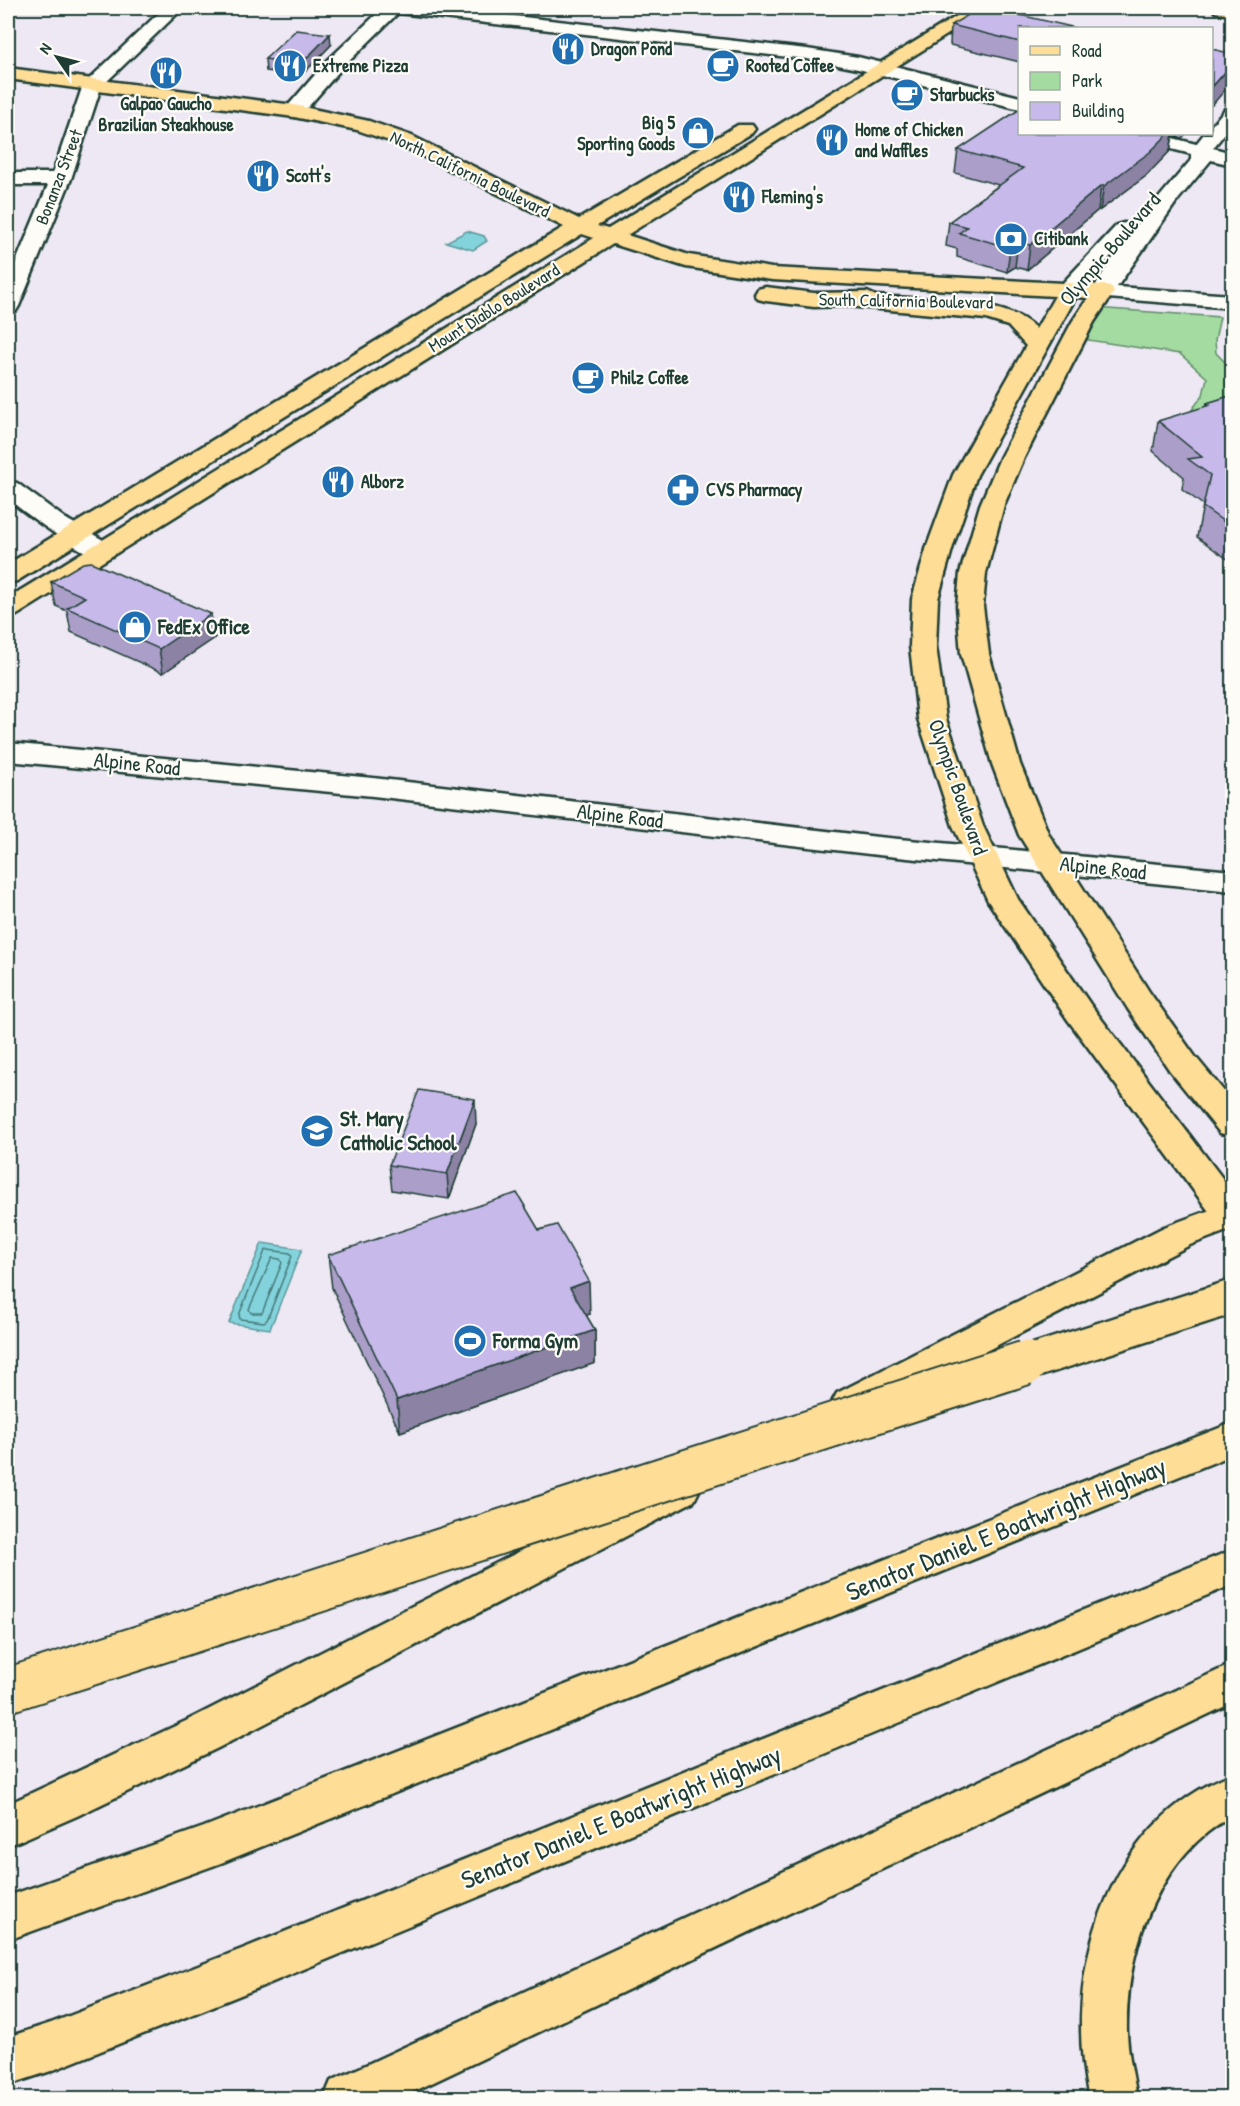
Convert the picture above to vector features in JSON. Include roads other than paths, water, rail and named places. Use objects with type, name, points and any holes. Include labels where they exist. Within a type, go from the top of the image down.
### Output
[{"type":"main road","name":"Mount Diablo Boulevard","points":[[8,609],[981,8]]},
{"type":"main road","points":[[1221,8],[1233,10]]},
{"type":"main road","points":[[806,94],[879,48]]},
{"type":"main road","name":"North California Boulevard","points":[[8,73],[89,92],[320,133],[399,157],[441,179]]},
{"type":"main road","name":"North California Boulevard","points":[[8,89],[89,92],[294,111],[341,120],[405,140],[580,227],[609,238]]},
{"type":"main road","name":"Mount Diablo Boulevard","points":[[8,575],[75,535],[546,236],[580,227],[758,122]]},
{"type":"main road","name":"North California Boulevard","points":[[546,236],[584,253]]},
{"type":"main road","name":"South California Boulevard","points":[[609,238],[686,261],[772,274],[1099,300]]},
{"type":"main road","points":[[584,253],[613,262]]},
{"type":"main road","points":[[667,276],[716,286]]},
{"type":"main road","name":"South California Boulevard","points":[[746,291],[814,300],[887,297],[1064,298]]},
{"type":"main road","name":"Olympic Boulevard","points":[[1064,298],[965,475],[955,498],[925,599],[922,646],[932,719],[980,855],[1003,901],[1079,1012],[1232,1216]]},
{"type":"main road","points":[[849,300],[986,312],[1008,317],[1025,327],[1037,345]]},
{"type":"main road","name":"Olympic Boulevard","points":[[1099,300],[1083,322],[1012,458],[992,505],[973,573],[970,606],[975,654],[1006,764],[1034,835],[1139,1001],[1182,1063],[1233,1124]]},
{"type":"main road","points":[[8,1825],[203,1734],[512,1573],[869,1395],[1177,1236],[1232,1216]]},
{"type":"main road","points":[[8,1690],[1233,1297]]},
{"type":"main road","name":"Senator Daniel E Boatwright Highway","points":[[8,1918],[206,1848],[1214,1447]]},
{"type":"main road","name":"Senator Daniel E Boatwright Highway","points":[[8,2061],[51,2047],[236,1975],[1233,1567]]},
{"type":"main road","points":[[348,2098],[1233,1683]]},
{"type":"main road","points":[[1113,2098],[1103,2047],[1103,2012],[1118,1925],[1133,1893],[1172,1838],[1197,1814],[1233,1794]]},
{"type":"street","name":"Bonanza Street","points":[[8,306],[61,179],[89,92],[174,8]]},
{"type":"street","points":[[294,111],[334,66],[393,8]]},
{"type":"street","points":[[401,8],[789,51],[858,63],[1018,103]]},
{"type":"street","name":"Olympic Boulevard","points":[[1099,300],[1110,279],[1170,197],[1201,162],[1201,152],[1206,143],[1233,113]]},
{"type":"street","points":[[1140,135],[1233,159]]},
{"type":"street","name":"Olympic Boulevard","points":[[1064,298],[1189,159],[1201,152]]},
{"type":"street","points":[[8,179],[61,179]]},
{"type":"street","name":"South California Boulevard","points":[[1099,300],[1233,302]]},
{"type":"street","name":"South California Boulevard","points":[[1099,300],[1233,318]]},
{"type":"street","points":[[8,488],[75,535],[103,550]]},
{"type":"street","name":"Alpine Road","points":[[8,752],[373,788],[879,846],[1233,881]]},
{"type":"water","points":[[467,231],[484,236],[487,241],[473,250],[446,242]]},
{"type":"water","points":[[262,1243],[302,1249],[270,1329],[229,1323]]},
{"type":"place","name":"Dragon Pond","points":[[568,49]]},
{"type":"place","name":"Extreme Pizza","points":[[290,66]]},
{"type":"place","name":"Rooted Coffee","points":[[723,66]]},
{"type":"place","name":"Galpao Gaucho Brazilian Steakhouse","points":[[166,73]]},
{"type":"place","name":"Starbucks","points":[[907,95]]},
{"type":"place","name":"Big 5 Sporting Goods","points":[[698,133]]},
{"type":"place","name":"Home of Chicken and Waffles","points":[[832,140]]},
{"type":"place","name":"Scott's","points":[[263,176]]},
{"type":"place","name":"Fleming's","points":[[739,197]]},
{"type":"place","name":"Citibank","points":[[1011,239]]},
{"type":"place","name":"Philz Coffee","points":[[588,378]]},
{"type":"place","name":"Alborz","points":[[338,482]]},
{"type":"place","name":"CVS Pharmacy","points":[[683,490]]},
{"type":"place","name":"FedEx Office","points":[[135,627]]},
{"type":"place","name":"St. Mary Catholic School","points":[[317,1131]]},
{"type":"place","name":"Forma Gym","points":[[470,1341]]}]
